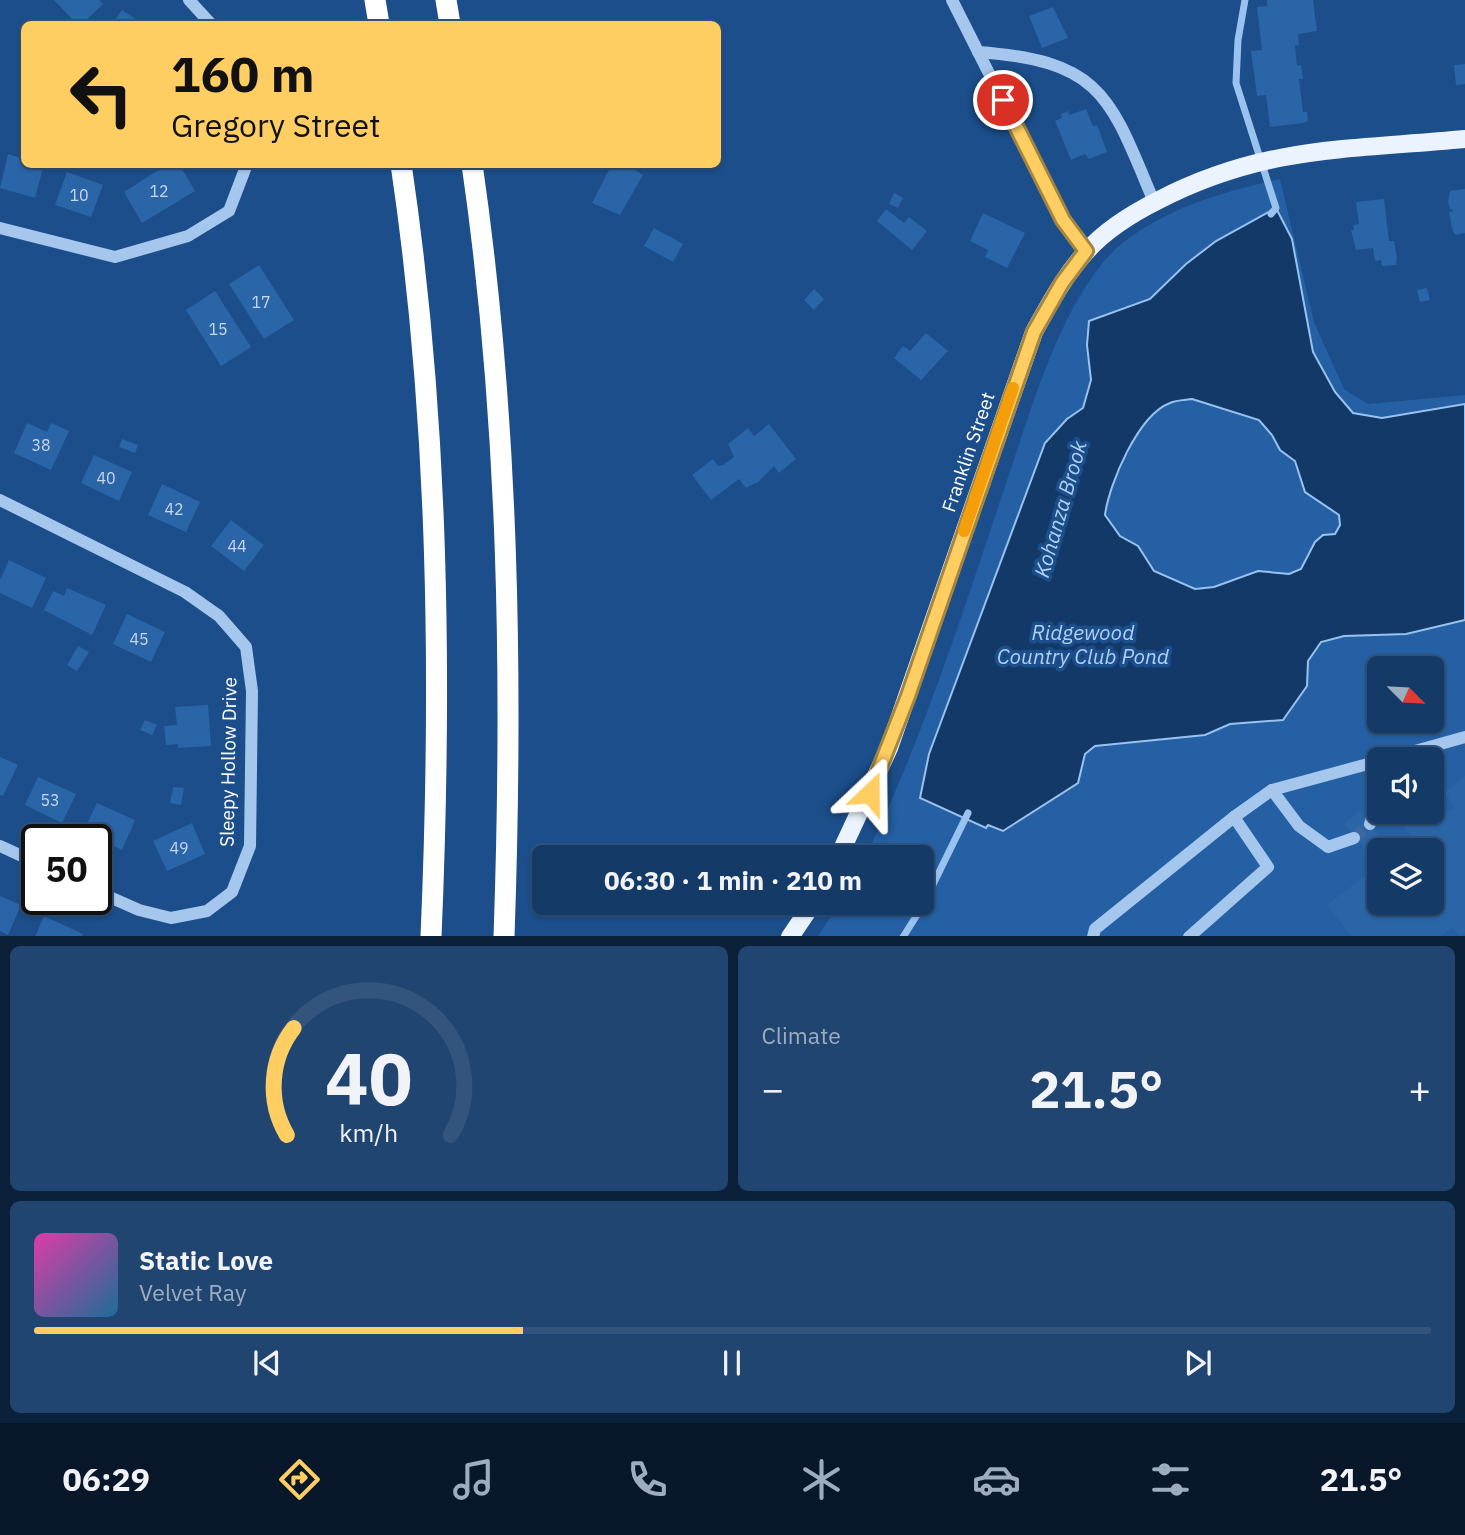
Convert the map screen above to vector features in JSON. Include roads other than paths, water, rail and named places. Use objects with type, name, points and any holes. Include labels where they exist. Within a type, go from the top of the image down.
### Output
[{"type":"highway","points":[[375,0],[378,21]]},
{"type":"highway","points":[[446,0],[450,21]]},
{"type":"highway","points":[[401,168],[420,323],[433,541],[437,699],[431,936]]},
{"type":"highway","points":[[472,168],[490,316],[506,569],[509,699],[504,936]]},
{"type":"main road","name":"Franklin Street","points":[[844,845],[889,748],[1034,332],[1062,283],[1086,251],[1113,227],[1154,202],[1248,163],[1308,152],[1465,139]]},
{"type":"main road","points":[[790,936],[805,915]]},
{"type":"street","points":[[189,0],[208,21]]},
{"type":"street","points":[[952,0],[1063,220],[1086,251]]},
{"type":"street","points":[[978,52],[1038,60],[1069,71],[1096,88],[1115,113],[1154,202]]},
{"type":"street","points":[[0,229],[115,257],[188,236],[229,211],[245,168]]},
{"type":"street","name":"Sleepy Hollow Drive","points":[[0,500],[185,592],[219,615],[246,647],[252,691],[250,846],[232,892],[207,911],[171,918],[139,910],[112,898]]},
{"type":"street","points":[[1432,747],[1465,737]]},
{"type":"street","points":[[1093,936],[1095,929],[1234,817],[1272,790],[1367,766]]},
{"type":"street","points":[[1272,790],[1299,826],[1328,847],[1354,838]]},
{"type":"street","points":[[1189,936],[1268,867],[1234,817]]},
{"type":"street","points":[[0,846],[21,856]]},
{"type":"water","name":"Ridgewood Country Club Pond","points":[[1276,208],[1292,239],[1313,352],[1335,392],[1353,413],[1382,418],[1465,404],[1465,620],[1406,634],[1344,636],[1321,642],[1308,661],[1307,686],[1283,720],[1230,724],[1205,735],[1095,746],[1085,754],[1078,783],[1003,831],[988,825],[986,828],[920,798],[929,754],[1045,443],[1067,419],[1083,408],[1091,380],[1087,345],[1089,321],[1150,299],[1186,264],[1216,241]],"holes":[[[1192,399],[1259,420],[1280,450],[1295,461],[1305,492],[1339,515],[1340,525],[1335,534],[1323,535],[1315,542],[1301,569],[1289,574],[1258,571],[1214,587],[1195,589],[1154,571],[1138,546],[1120,536],[1105,515],[1112,486],[1136,436],[1158,410],[1181,400]]]},
{"type":"waterway","name":"Kohanza Brook","points":[[1245,0],[1238,40],[1236,83],[1276,208],[1271,214]]},
{"type":"waterway","name":"Kohanza Brook","points":[[904,936],[922,907],[968,813]]},
{"type":"tunnel","points":[[1354,838],[1370,824]]}]
